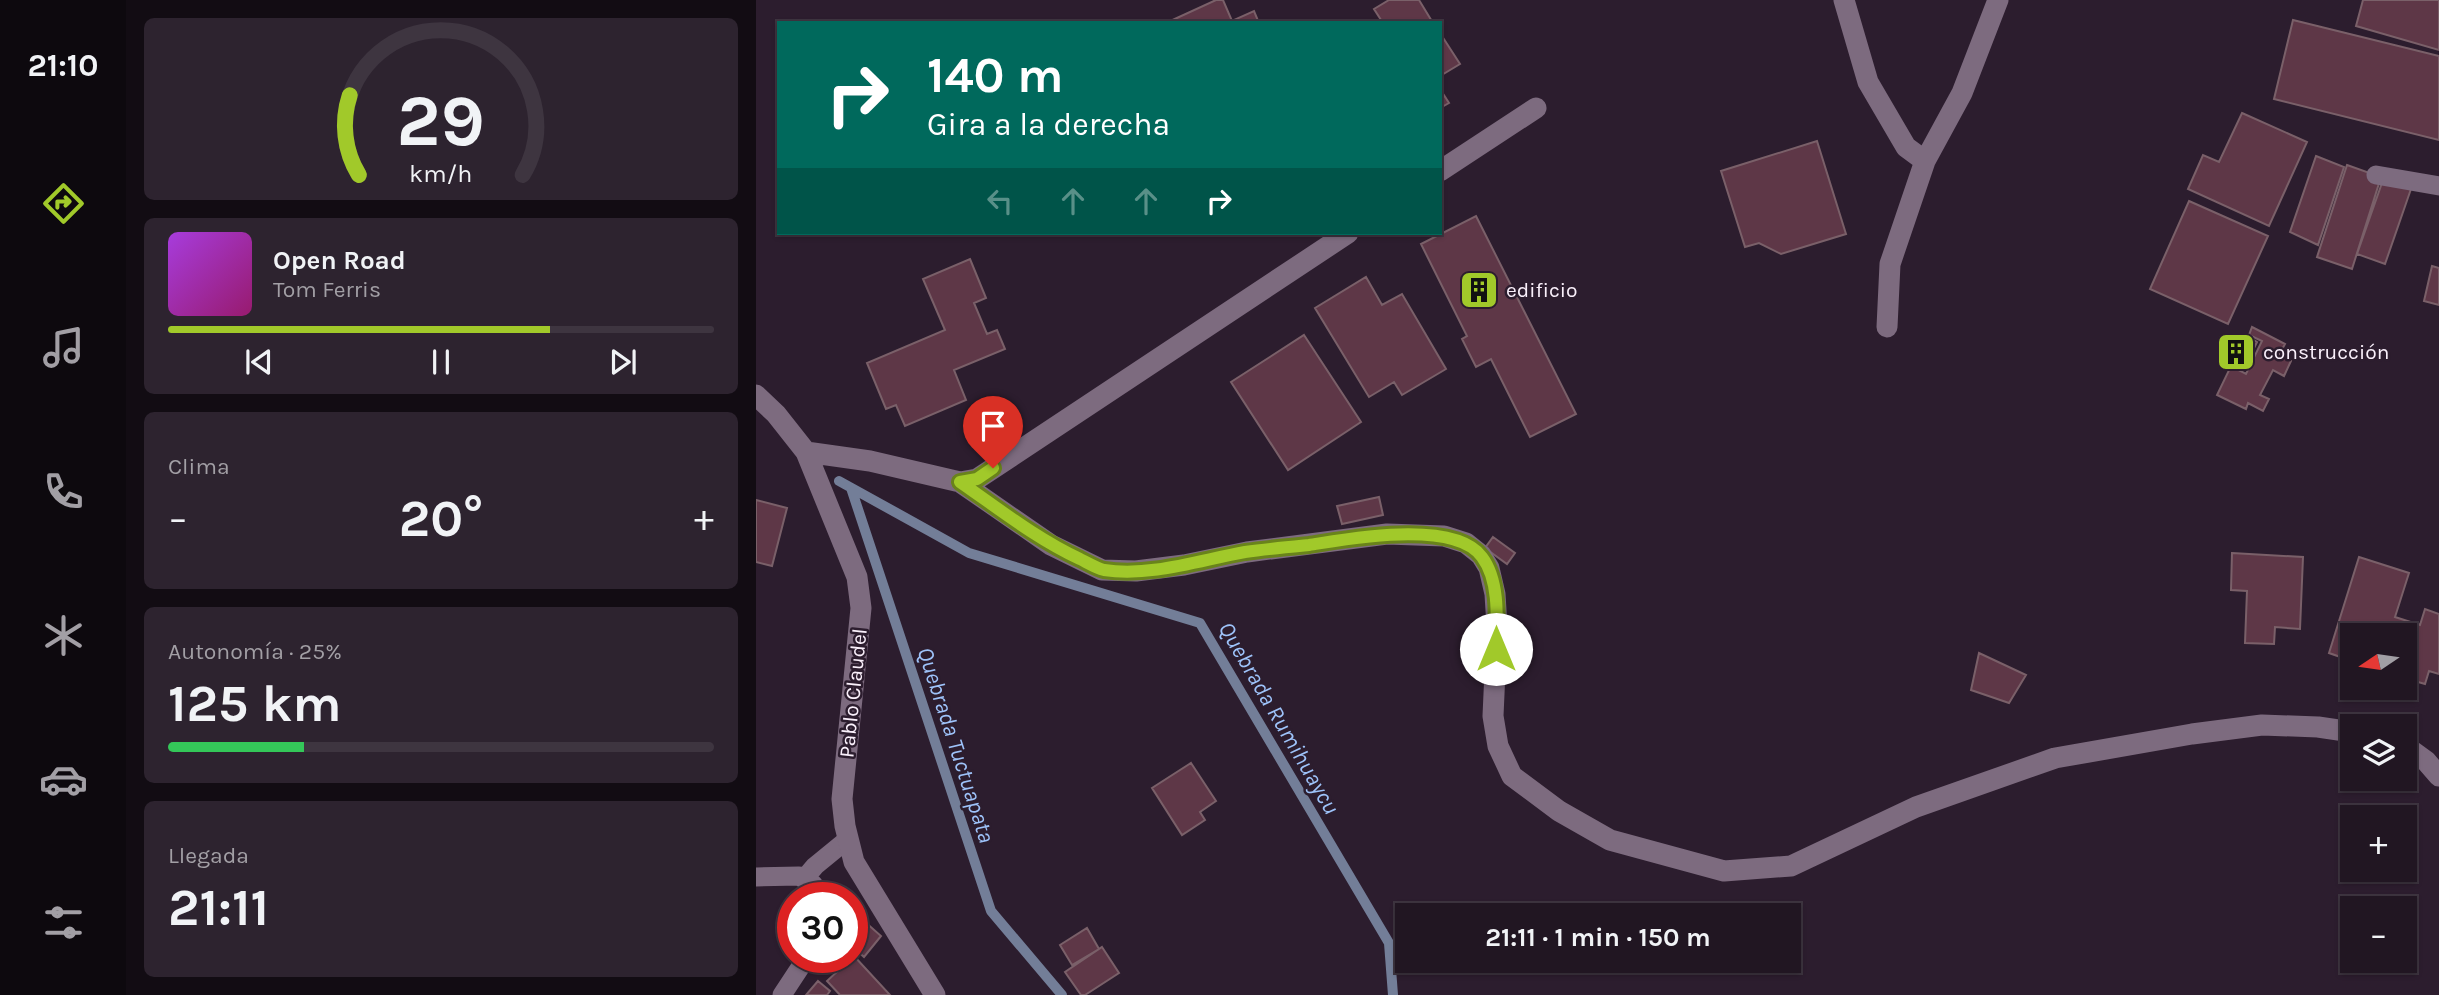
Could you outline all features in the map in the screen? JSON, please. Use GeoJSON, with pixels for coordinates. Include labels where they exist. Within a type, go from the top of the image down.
{"type":"FeatureCollection","features":[{"type":"Feature","properties":{"kind":"street"},"geometry":{"type":"LineString","coordinates":[[1844,0],[1868,82],[1906,147],[1925,162]]}},
{"type":"Feature","properties":{"kind":"street"},"geometry":{"type":"LineString","coordinates":[[1887,327],[1890,264],[1925,162],[1962,93],[1998,0]]}},
{"type":"Feature","properties":{"kind":"street"},"geometry":{"type":"LineString","coordinates":[[1442,171],[1536,108]]}},
{"type":"Feature","properties":{"kind":"street"},"geometry":{"type":"LineString","coordinates":[[960,482],[977,479],[1345,235]]}},
{"type":"Feature","properties":{"kind":"street","name":"Pablo Claudel"},"geometry":{"type":"LineString","coordinates":[[756,395],[776,414],[806,452],[857,578],[861,608],[842,799],[848,839],[854,862],[935,995]]}},
{"type":"Feature","properties":{"kind":"street"},"geometry":{"type":"LineString","coordinates":[[806,452],[870,461],[960,482],[1051,545],[1102,570],[1136,571],[1247,552],[1388,534],[1444,536],[1466,543],[1481,555],[1489,568],[1495,594],[1493,716],[1498,746],[1512,776],[1559,811],[1610,840],[1724,871],[1791,866],[1916,807],[2055,758],[2192,734],[2262,725],[2340,730]]}},
{"type":"Feature","properties":{"kind":"street"},"geometry":{"type":"LineString","coordinates":[[2417,754],[2439,776]]}},
{"type":"Feature","properties":{"kind":"lane"},"geometry":{"type":"LineString","coordinates":[[2376,175],[2439,186]]}},
{"type":"Feature","properties":{"kind":"lane"},"geometry":{"type":"LineString","coordinates":[[804,879],[815,866],[848,839]]}},
{"type":"Feature","properties":{"kind":"lane"},"geometry":{"type":"LineString","coordinates":[[756,877],[799,876],[809,882]]}},
{"type":"Feature","properties":{"kind":"lane"},"geometry":{"type":"LineString","coordinates":[[782,995],[796,973]]}},
{"type":"Feature","properties":{"kind":"building"},"geometry":{"type":"Polygon","coordinates":[[[1216,0],[1223,0],[1232,21],[1170,21],[1216,0]]]}},
{"type":"Feature","properties":{"kind":"building"},"geometry":{"type":"Polygon","coordinates":[[[1389,0],[1419,0],[1432,21],[1382,21],[1374,9],[1389,0]]]}},
{"type":"Feature","properties":{"kind":"building"},"geometry":{"type":"Polygon","coordinates":[[[2363,0],[2439,0],[2439,50],[2356,26],[2363,0]]]}},
{"type":"Feature","properties":{"kind":"building"},"geometry":{"type":"Polygon","coordinates":[[[1254,11],[1258,21],[1232,21],[1254,11]]]}},
{"type":"Feature","properties":{"kind":"building"},"geometry":{"type":"Polygon","coordinates":[[[2293,20],[2439,56],[2439,140],[2274,99],[2293,20]]]}},
{"type":"Feature","properties":{"kind":"building"},"geometry":{"type":"Polygon","coordinates":[[[1442,36],[1460,64],[1442,75],[1442,36]]]}},
{"type":"Feature","properties":{"kind":"building"},"geometry":{"type":"Polygon","coordinates":[[[1442,92],[1449,103],[1442,107],[1442,92]]]}},
{"type":"Feature","properties":{"kind":"building"},"geometry":{"type":"Polygon","coordinates":[[[2242,113],[2307,142],[2269,226],[2188,189],[2203,155],[2219,162],[2242,113]]]}},
{"type":"Feature","properties":{"kind":"building"},"geometry":{"type":"Polygon","coordinates":[[[1817,141],[1846,234],[1781,254],[1759,243],[1745,247],[1721,171],[1817,141]]]}},
{"type":"Feature","properties":{"kind":"building"},"geometry":{"type":"Polygon","coordinates":[[[2316,156],[2344,167],[2318,245],[2290,232],[2316,156]]]}},
{"type":"Feature","properties":{"kind":"building"},"geometry":{"type":"Polygon","coordinates":[[[2347,165],[2381,177],[2352,269],[2317,257],[2347,165]]]}},
{"type":"Feature","properties":{"kind":"building"},"geometry":{"type":"Polygon","coordinates":[[[2383,180],[2411,189],[2385,264],[2357,254],[2383,180]]]}},
{"type":"Feature","properties":{"kind":"building"},"geometry":{"type":"Polygon","coordinates":[[[2189,201],[2268,236],[2228,324],[2150,289],[2189,201]]]}},
{"type":"Feature","properties":{"kind":"building","name":"edificio"},"geometry":{"type":"Polygon","coordinates":[[[1476,216],[1576,414],[1530,437],[1491,359],[1476,367],[1462,339],[1467,336],[1421,244],[1476,216]]]}},
{"type":"Feature","properties":{"kind":"building"},"geometry":{"type":"Polygon","coordinates":[[[970,259],[986,298],[974,303],[987,334],[997,330],[1005,349],[954,370],[966,400],[905,426],[896,405],[886,409],[867,363],[945,330],[923,279],[970,259]]]}},
{"type":"Feature","properties":{"kind":"building"},"geometry":{"type":"Polygon","coordinates":[[[2432,266],[2439,268],[2439,305],[2424,301],[2432,266]]]}},
{"type":"Feature","properties":{"kind":"building"},"geometry":{"type":"Polygon","coordinates":[[[1366,277],[1382,305],[1402,294],[1446,369],[1402,395],[1394,382],[1369,397],[1315,308],[1366,277]]]}},
{"type":"Feature","properties":{"kind":"building"},"geometry":{"type":"Polygon","coordinates":[[[2252,327],[2285,344],[2279,355],[2291,361],[2284,376],[2273,370],[2260,395],[2269,399],[2263,411],[2248,403],[2246,409],[2217,395],[2231,366],[2246,374],[2262,341],[2249,335],[2252,327]]]}},
{"type":"Feature","properties":{"kind":"building"},"geometry":{"type":"Polygon","coordinates":[[[1304,335],[1361,422],[1288,470],[1231,382],[1304,335]]]}},
{"type":"Feature","properties":{"kind":"building"},"geometry":{"type":"Polygon","coordinates":[[[2249,337],[2257,342],[2253,350],[2245,345],[2249,337]]]}},
{"type":"Feature","properties":{"kind":"building"},"geometry":{"type":"Polygon","coordinates":[[[1379,497],[1383,515],[1342,524],[1337,506],[1379,497]]]}},
{"type":"Feature","properties":{"kind":"building"},"geometry":{"type":"Polygon","coordinates":[[[756,500],[787,508],[772,566],[756,562],[756,500]]]}},
{"type":"Feature","properties":{"kind":"building"},"geometry":{"type":"Polygon","coordinates":[[[1493,537],[1515,553],[1507,564],[1485,548],[1493,537]]]}},
{"type":"Feature","properties":{"kind":"building"},"geometry":{"type":"Polygon","coordinates":[[[2232,553],[2303,557],[2300,629],[2275,627],[2274,644],[2245,643],[2247,591],[2231,590],[2232,553]]]}},
{"type":"Feature","properties":{"kind":"building"},"geometry":{"type":"Polygon","coordinates":[[[2359,557],[2409,573],[2395,617],[2414,623],[2340,623],[2340,657],[2329,653],[2359,557]]]}},
{"type":"Feature","properties":{"kind":"building"},"geometry":{"type":"Polygon","coordinates":[[[2425,609],[2439,614],[2439,674],[2429,671],[2425,684],[2417,682],[2417,624],[2420,625],[2425,609]]]}},
{"type":"Feature","properties":{"kind":"building"},"geometry":{"type":"Polygon","coordinates":[[[1979,653],[2026,675],[2009,703],[1971,690],[1979,653]]]}},
{"type":"Feature","properties":{"kind":"building"},"geometry":{"type":"Polygon","coordinates":[[[1191,763],[1216,801],[1200,812],[1205,820],[1182,835],[1152,788],[1191,763]]]}},
{"type":"Feature","properties":{"kind":"building"},"geometry":{"type":"Polygon","coordinates":[[[868,925],[881,936],[868,952],[868,925]]]}},
{"type":"Feature","properties":{"kind":"building"},"geometry":{"type":"Polygon","coordinates":[[[1087,928],[1099,949],[1072,965],[1060,945],[1087,928]]]}},
{"type":"Feature","properties":{"kind":"building"},"geometry":{"type":"Polygon","coordinates":[[[1102,947],[1119,973],[1081,995],[1065,972],[1102,947]]]}},
{"type":"Feature","properties":{"kind":"building"},"geometry":{"type":"Polygon","coordinates":[[[868,971],[890,995],[840,995],[827,981],[836,973],[868,971]]]}},
{"type":"Feature","properties":{"kind":"building"},"geometry":{"type":"Polygon","coordinates":[[[818,981],[830,991],[827,995],[806,995],[818,981]]]}},
{"type":"Feature","properties":{"kind":"waterway","name":"Quebrada Rumihuaycu"},"geometry":{"type":"LineString","coordinates":[[839,481],[969,553],[1200,623],[1389,943],[1393,995]]}},
{"type":"Feature","properties":{"kind":"waterway","name":"Quebrada Tuctuapata"},"geometry":{"type":"LineString","coordinates":[[851,488],[991,911],[1062,995]]}},
{"type":"Feature","properties":{"kind":"place","name":"edificio"},"geometry":{"type":"Point","coordinates":[1479,290]}},
{"type":"Feature","properties":{"kind":"place","name":"construcción"},"geometry":{"type":"Point","coordinates":[2236,352]}},
{"type":"Feature","properties":{"kind":"route"},"geometry":{"type":"LineString","coordinates":[[993,468],[977,479],[960,482],[1051,545],[1102,570],[1136,571],[1184,565],[1247,552],[1388,534],[1444,536],[1466,543],[1481,555],[1489,568],[1495,594],[1496,649]]}}]}
